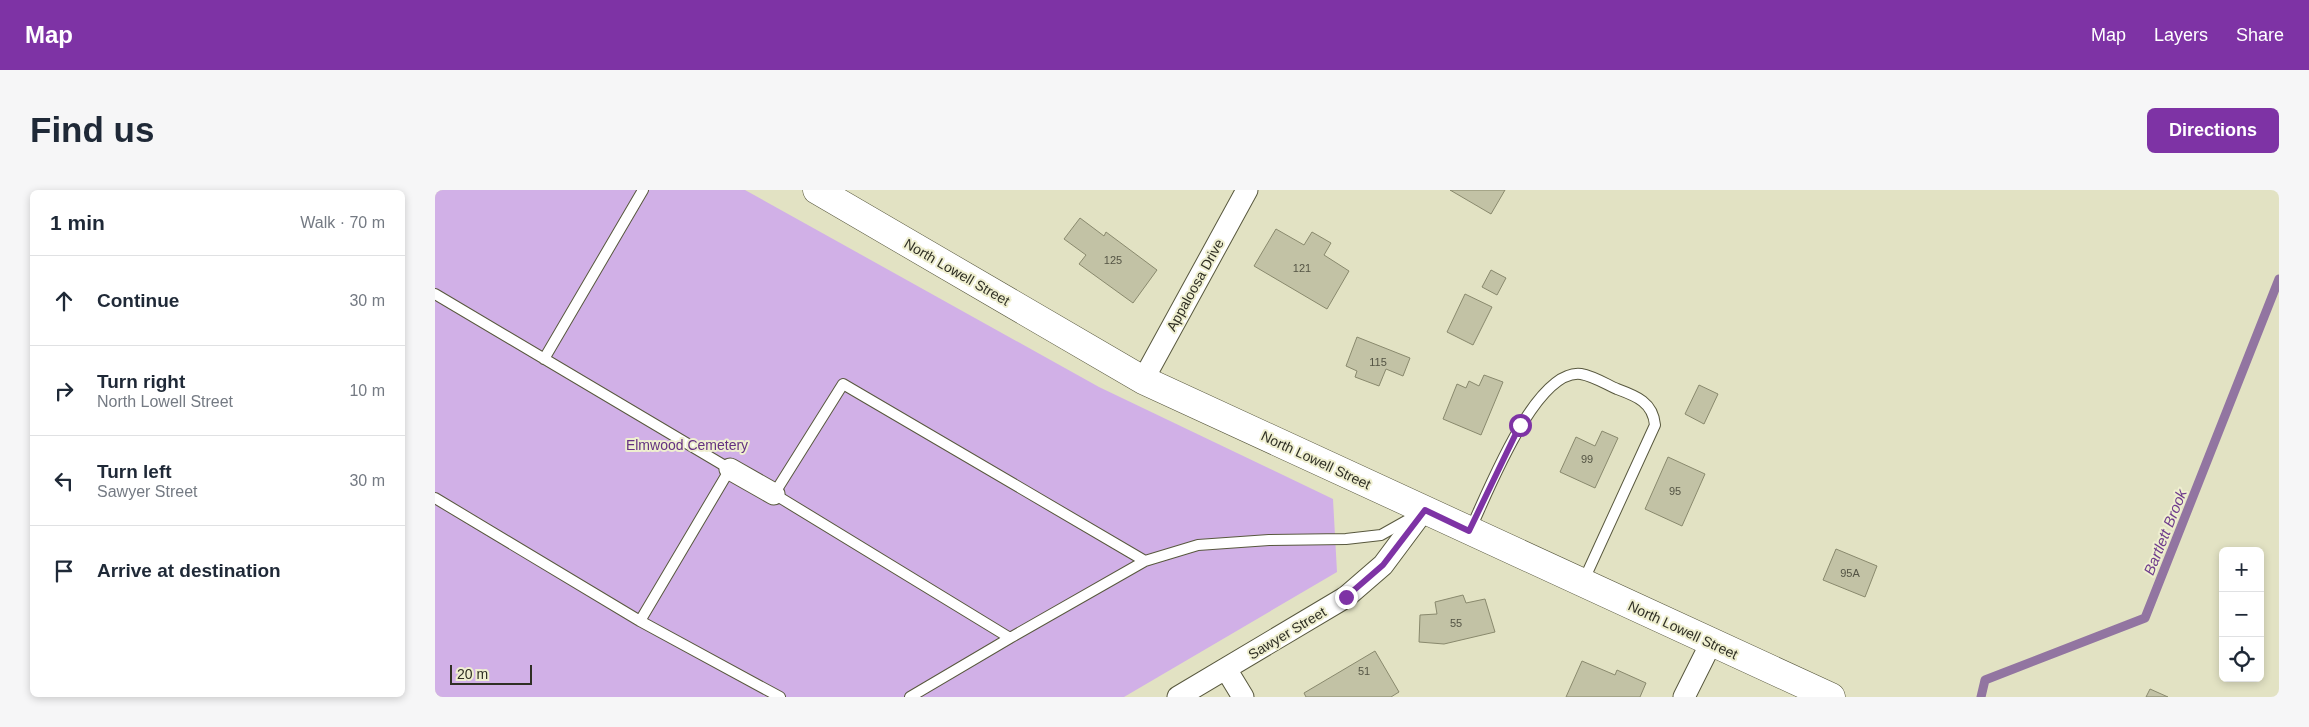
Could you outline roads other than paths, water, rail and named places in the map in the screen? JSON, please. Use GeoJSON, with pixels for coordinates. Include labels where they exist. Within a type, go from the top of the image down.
{"type":"FeatureCollection","features":[{"type":"Feature","properties":{"kind":"main road","name":"North Lowell Street"},"geometry":{"type":"LineString","coordinates":[[817,190],[1143,380],[1831,697]]}},
{"type":"Feature","properties":{"kind":"street","name":"Appaloosa Drive"},"geometry":{"type":"LineString","coordinates":[[1143,380],[1247,190]]}},
{"type":"Feature","properties":{"kind":"street"},"geometry":{"type":"LineString","coordinates":[[730,469],[774,494]]}},
{"type":"Feature","properties":{"kind":"street","name":"Sawyer Street"},"geometry":{"type":"LineString","coordinates":[[1178,697],[1346,597],[1383,565],[1425,510]]}},
{"type":"Feature","properties":{"kind":"street"},"geometry":{"type":"LineString","coordinates":[[1685,697],[1711,642]]}},
{"type":"Feature","properties":{"kind":"street"},"geometry":{"type":"LineString","coordinates":[[1226,668],[1243,697]]}},
{"type":"Feature","properties":{"kind":"lane"},"geometry":{"type":"LineString","coordinates":[[544,358],[643,190]]}},
{"type":"Feature","properties":{"kind":"lane"},"geometry":{"type":"LineString","coordinates":[[435,294],[730,469],[640,621]]}},
{"type":"Feature","properties":{"kind":"lane"},"geometry":{"type":"LineString","coordinates":[[1469,531],[1520,425],[1542,393],[1563,378],[1581,374],[1643,400],[1654,416],[1655,425],[1583,583]]}},
{"type":"Feature","properties":{"kind":"lane"},"geometry":{"type":"LineString","coordinates":[[1010,638],[774,494],[843,384],[1145,561]]}},
{"type":"Feature","properties":{"kind":"lane"},"geometry":{"type":"LineString","coordinates":[[435,498],[640,621],[780,697]]}},
{"type":"Feature","properties":{"kind":"lane"},"geometry":{"type":"LineString","coordinates":[[910,697],[1145,561],[1198,545],[1269,540],[1346,540],[1381,535],[1425,510]]}},
{"type":"Feature","properties":{"kind":"waterway","name":"Bartlett Brook"},"geometry":{"type":"LineString","coordinates":[[1981,697],[1985,680],[2145,618],[2279,279]]}},
{"type":"Feature","properties":{"kind":"park label","name":"Elmwood Cemetery"},"geometry":{"type":"Point","coordinates":[687,445]}}]}
